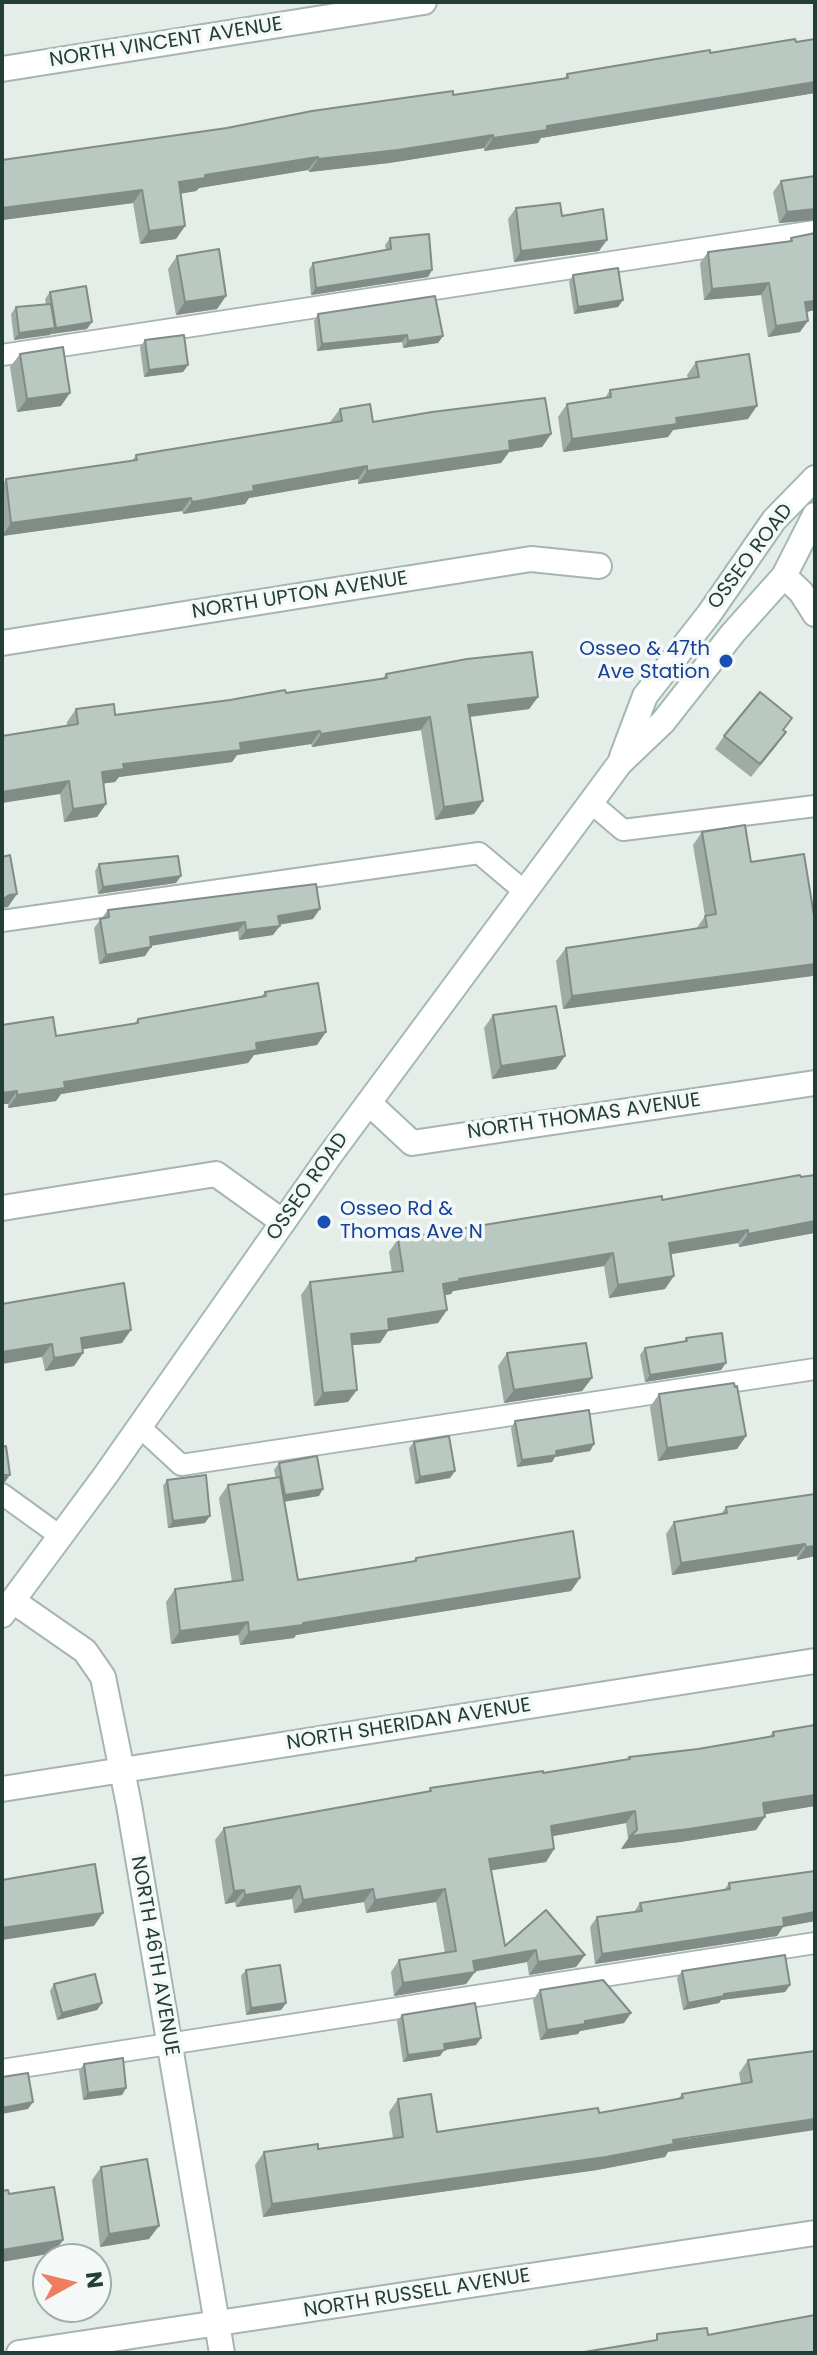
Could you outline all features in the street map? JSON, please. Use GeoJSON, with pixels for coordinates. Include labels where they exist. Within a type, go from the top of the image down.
{"type":"FeatureCollection","features":[{"type":"Feature","properties":{"kind":"street","name":"NORTH VINCENT AVENUE"},"geometry":{"type":"LineString","coordinates":[[2,69],[424,2]]}},
{"type":"Feature","properties":{"kind":"street","name":"OSSEO ROAD"},"geometry":{"type":"LineString","coordinates":[[620,763],[645,696],[709,614],[774,520],[815,478]]}},
{"type":"Feature","properties":{"kind":"street","name":"OSSEO ROAD"},"geometry":{"type":"LineString","coordinates":[[8,1608],[140,1427],[283,1222],[590,802],[620,763],[663,722],[733,633],[784,576],[815,515]]}},
{"type":"Feature","properties":{"kind":"street","name":"NORTH UPTON AVENUE"},"geometry":{"type":"LineString","coordinates":[[2,643],[531,559],[599,566]]}},
{"type":"Feature","properties":{"kind":"street"},"geometry":{"type":"LineString","coordinates":[[784,576],[801,592],[815,614]]}},
{"type":"Feature","properties":{"kind":"street","name":"NORTH THOMAS AVENUE"},"geometry":{"type":"LineString","coordinates":[[369,1103],[412,1143],[815,1083]]}},
{"type":"Feature","properties":{"kind":"street"},"geometry":{"type":"LineString","coordinates":[[2,1208],[216,1174],[283,1222]]}},
{"type":"Feature","properties":{"kind":"street","name":"NORTH 46TH AVENUE"},"geometry":{"type":"LineString","coordinates":[[8,1608],[85,1651],[103,1677],[122,1770],[222,2353]]}},
{"type":"Feature","properties":{"kind":"street","name":"NORTH SHERIDAN AVENUE"},"geometry":{"type":"LineString","coordinates":[[2,1789],[815,1661]]}},
{"type":"Feature","properties":{"kind":"street","name":"NORTH RUSSELL AVENUE"},"geometry":{"type":"LineString","coordinates":[[19,2353],[815,2233]]}},
{"type":"Feature","properties":{"kind":"lane"},"geometry":{"type":"LineString","coordinates":[[2,355],[815,231]]}},
{"type":"Feature","properties":{"kind":"lane"},"geometry":{"type":"LineString","coordinates":[[590,802],[623,830],[815,806]]}},
{"type":"Feature","properties":{"kind":"lane"},"geometry":{"type":"LineString","coordinates":[[2,921],[479,853],[524,891]]}},
{"type":"Feature","properties":{"kind":"lane"},"geometry":{"type":"LineString","coordinates":[[140,1427],[181,1465],[815,1369]]}},
{"type":"Feature","properties":{"kind":"lane"},"geometry":{"type":"LineString","coordinates":[[2,1494],[60,1536]]}},
{"type":"Feature","properties":{"kind":"lane"},"geometry":{"type":"LineString","coordinates":[[2,2070],[815,1943]]}},
{"type":"Feature","properties":{"kind":"building"},"geometry":{"type":"Polygon","coordinates":[[[795,39],[796,42],[815,39],[815,82],[547,126],[547,130],[398,150],[318,157],[205,175],[205,178],[179,182],[185,226],[149,231],[142,190],[2,208],[2,160],[227,128],[312,111],[568,78],[567,74],[795,39]]]}},
{"type":"Feature","properties":{"kind":"building"},"geometry":{"type":"Polygon","coordinates":[[[815,176],[815,209],[787,212],[781,181],[815,176]]]}},
{"type":"Feature","properties":{"kind":"building"},"geometry":{"type":"Polygon","coordinates":[[[560,203],[562,216],[603,209],[607,240],[521,251],[516,208],[560,203]]]}},
{"type":"Feature","properties":{"kind":"building"},"geometry":{"type":"Polygon","coordinates":[[[815,233],[815,301],[805,302],[808,321],[776,326],[769,283],[712,289],[708,252],[792,241],[791,238],[815,233]]]}},
{"type":"Feature","properties":{"kind":"building"},"geometry":{"type":"Polygon","coordinates":[[[429,234],[432,270],[316,288],[313,263],[391,249],[390,238],[429,234]]]}},
{"type":"Feature","properties":{"kind":"building"},"geometry":{"type":"Polygon","coordinates":[[[219,249],[226,296],[185,302],[177,256],[219,249]]]}},
{"type":"Feature","properties":{"kind":"building"},"geometry":{"type":"Polygon","coordinates":[[[618,268],[623,300],[578,307],[573,275],[618,268]]]}},
{"type":"Feature","properties":{"kind":"building"},"geometry":{"type":"Polygon","coordinates":[[[86,286],[92,322],[56,328],[50,292],[86,286]]]}},
{"type":"Feature","properties":{"kind":"building"},"geometry":{"type":"Polygon","coordinates":[[[435,296],[443,336],[408,341],[407,335],[322,344],[318,314],[435,296]]]}},
{"type":"Feature","properties":{"kind":"building"},"geometry":{"type":"Polygon","coordinates":[[[51,304],[55,328],[19,333],[16,307],[51,304]]]}},
{"type":"Feature","properties":{"kind":"building"},"geometry":{"type":"Polygon","coordinates":[[[184,335],[188,365],[149,370],[145,340],[184,335]]]}},
{"type":"Feature","properties":{"kind":"building"},"geometry":{"type":"Polygon","coordinates":[[[63,347],[70,393],[27,399],[20,354],[63,347]]]}},
{"type":"Feature","properties":{"kind":"building"},"geometry":{"type":"Polygon","coordinates":[[[749,354],[757,406],[676,418],[677,424],[572,439],[567,404],[611,397],[610,390],[699,377],[696,362],[749,354]]]}},
{"type":"Feature","properties":{"kind":"building"},"geometry":{"type":"Polygon","coordinates":[[[545,398],[551,434],[509,441],[510,450],[367,471],[367,466],[253,486],[254,491],[192,502],[191,498],[11,523],[6,479],[137,460],[136,455],[342,421],[340,409],[370,404],[373,422],[545,398]]]}},
{"type":"Feature","properties":{"kind":"building"},"geometry":{"type":"Polygon","coordinates":[[[532,652],[538,697],[468,705],[483,801],[444,807],[430,717],[240,743],[241,750],[123,764],[124,769],[102,772],[106,804],[73,809],[69,781],[2,792],[2,736],[78,724],[76,709],[114,704],[115,715],[387,678],[386,674],[467,659],[532,652]]]}},
{"type":"Feature","properties":{"kind":"building"},"geometry":{"type":"Polygon","coordinates":[[[760,692],[792,718],[783,730],[786,732],[760,764],[724,736],[760,692]]]}},
{"type":"Feature","properties":{"kind":"building"},"geometry":{"type":"Polygon","coordinates":[[[745,825],[751,862],[804,854],[815,922],[815,964],[572,996],[566,948],[707,927],[705,916],[716,914],[702,832],[745,825]]]}},
{"type":"Feature","properties":{"kind":"building"},"geometry":{"type":"Polygon","coordinates":[[[10,855],[17,894],[2,900],[2,857],[10,855]]]}},
{"type":"Feature","properties":{"kind":"building"},"geometry":{"type":"Polygon","coordinates":[[[178,856],[181,876],[103,887],[99,864],[178,856]]]}},
{"type":"Feature","properties":{"kind":"building"},"geometry":{"type":"Polygon","coordinates":[[[316,884],[320,909],[278,916],[280,926],[246,930],[245,922],[150,937],[151,947],[106,955],[100,919],[109,917],[108,910],[316,884]]]}},
{"type":"Feature","properties":{"kind":"building"},"geometry":{"type":"Polygon","coordinates":[[[318,983],[326,1032],[256,1043],[257,1050],[64,1082],[65,1088],[17,1095],[17,1091],[2,1093],[2,1025],[53,1017],[56,1036],[138,1023],[138,1019],[266,996],[265,992],[318,983]]]}},
{"type":"Feature","properties":{"kind":"building"},"geometry":{"type":"Polygon","coordinates":[[[556,1006],[565,1056],[501,1066],[493,1015],[556,1006]]]}},
{"type":"Feature","properties":{"kind":"building"},"geometry":{"type":"Polygon","coordinates":[[[800,1175],[815,1175],[815,1221],[748,1234],[748,1230],[669,1243],[674,1276],[618,1285],[613,1253],[443,1284],[447,1310],[388,1319],[389,1330],[351,1334],[357,1390],[323,1393],[310,1282],[403,1271],[398,1239],[662,1196],[662,1200],[800,1175]]]}},
{"type":"Feature","properties":{"kind":"building"},"geometry":{"type":"Polygon","coordinates":[[[124,1283],[131,1330],[81,1338],[83,1353],[54,1358],[52,1344],[2,1352],[2,1304],[124,1283]]]}},
{"type":"Feature","properties":{"kind":"building"},"geometry":{"type":"Polygon","coordinates":[[[722,1333],[726,1363],[650,1375],[645,1348],[722,1333]]]}},
{"type":"Feature","properties":{"kind":"building"},"geometry":{"type":"Polygon","coordinates":[[[586,1343],[592,1378],[514,1390],[507,1353],[586,1343]]]}},
{"type":"Feature","properties":{"kind":"building"},"geometry":{"type":"Polygon","coordinates":[[[734,1383],[746,1436],[667,1448],[659,1394],[734,1383]]]}},
{"type":"Feature","properties":{"kind":"building"},"geometry":{"type":"Polygon","coordinates":[[[589,1410],[594,1444],[556,1451],[557,1455],[522,1460],[515,1421],[589,1410]]]}},
{"type":"Feature","properties":{"kind":"building"},"geometry":{"type":"Polygon","coordinates":[[[449,1436],[455,1471],[420,1477],[414,1442],[449,1436]]]}},
{"type":"Feature","properties":{"kind":"building"},"geometry":{"type":"Polygon","coordinates":[[[6,1446],[10,1475],[2,1475],[2,1447],[6,1446]]]}},
{"type":"Feature","properties":{"kind":"building"},"geometry":{"type":"Polygon","coordinates":[[[317,1456],[323,1489],[285,1495],[279,1463],[317,1456]]]}},
{"type":"Feature","properties":{"kind":"building"},"geometry":{"type":"Polygon","coordinates":[[[206,1475],[210,1516],[173,1521],[167,1480],[206,1475]]]}},
{"type":"Feature","properties":{"kind":"building"},"geometry":{"type":"Polygon","coordinates":[[[280,1477],[298,1580],[573,1531],[580,1578],[303,1625],[249,1632],[248,1622],[180,1631],[175,1589],[243,1580],[228,1485],[280,1477]]]}},
{"type":"Feature","properties":{"kind":"building"},"geometry":{"type":"Polygon","coordinates":[[[815,1494],[815,1546],[806,1547],[805,1544],[681,1563],[674,1522],[727,1513],[726,1507],[815,1494]]]}},
{"type":"Feature","properties":{"kind":"building"},"geometry":{"type":"Polygon","coordinates":[[[815,1725],[815,1795],[763,1803],[765,1817],[630,1836],[637,1830],[635,1811],[551,1826],[554,1849],[489,1859],[505,1946],[546,1910],[585,1955],[538,1962],[536,1950],[473,1961],[475,1972],[403,1983],[399,1960],[456,1951],[445,1889],[375,1900],[373,1889],[303,1900],[300,1886],[245,1895],[244,1890],[234,1891],[224,1828],[431,1791],[430,1788],[698,1749],[774,1736],[773,1732],[815,1725]]]}},
{"type":"Feature","properties":{"kind":"building"},"geometry":{"type":"Polygon","coordinates":[[[95,1864],[103,1913],[2,1928],[2,1880],[95,1864]]]}},
{"type":"Feature","properties":{"kind":"building"},"geometry":{"type":"Polygon","coordinates":[[[815,1871],[815,1912],[783,1918],[784,1926],[602,1954],[597,1917],[642,1911],[640,1903],[730,1889],[729,1883],[815,1871]]]}},
{"type":"Feature","properties":{"kind":"building"},"geometry":{"type":"Polygon","coordinates":[[[785,1955],[790,1985],[724,1994],[688,2003],[682,1971],[785,1955]]]}},
{"type":"Feature","properties":{"kind":"building"},"geometry":{"type":"Polygon","coordinates":[[[280,1965],[286,2003],[251,2008],[246,1970],[280,1965]]]}},
{"type":"Feature","properties":{"kind":"building"},"geometry":{"type":"Polygon","coordinates":[[[95,1974],[102,2003],[62,2013],[54,1984],[95,1974]]]}},
{"type":"Feature","properties":{"kind":"building"},"geometry":{"type":"Polygon","coordinates":[[[603,1980],[631,2013],[547,2030],[540,1990],[603,1980]]]}},
{"type":"Feature","properties":{"kind":"building"},"geometry":{"type":"Polygon","coordinates":[[[475,2003],[481,2038],[444,2044],[445,2050],[408,2055],[402,2015],[475,2003]]]}},
{"type":"Feature","properties":{"kind":"building"},"geometry":{"type":"Polygon","coordinates":[[[815,2051],[815,2119],[673,2140],[674,2144],[606,2157],[272,2204],[264,2152],[318,2144],[318,2149],[403,2137],[398,2099],[431,2094],[437,2132],[598,2108],[599,2113],[683,2098],[682,2094],[752,2082],[748,2060],[815,2051]]]}},
{"type":"Feature","properties":{"kind":"building"},"geometry":{"type":"Polygon","coordinates":[[[123,2058],[126,2088],[88,2093],[84,2064],[123,2058]]]}},
{"type":"Feature","properties":{"kind":"building"},"geometry":{"type":"Polygon","coordinates":[[[28,2073],[33,2102],[2,2108],[2,2077],[28,2073]]]}},
{"type":"Feature","properties":{"kind":"building"},"geometry":{"type":"Polygon","coordinates":[[[147,2159],[159,2226],[109,2234],[101,2167],[147,2159]]]}},
{"type":"Feature","properties":{"kind":"building"},"geometry":{"type":"Polygon","coordinates":[[[54,2187],[63,2240],[2,2250],[2,2191],[8,2190],[9,2194],[54,2187]]]}},
{"type":"Feature","properties":{"kind":"building"},"geometry":{"type":"Polygon","coordinates":[[[815,2315],[815,2353],[578,2353],[657,2340],[657,2334],[707,2328],[708,2335],[815,2315]]]}},
{"type":"Feature","properties":{"kind":"place","name":"Osseo & 47th Ave Station"},"geometry":{"type":"Point","coordinates":[726,661]}},
{"type":"Feature","properties":{"kind":"place","name":"Osseo Rd & Thomas Ave N"},"geometry":{"type":"Point","coordinates":[324,1222]}}]}
